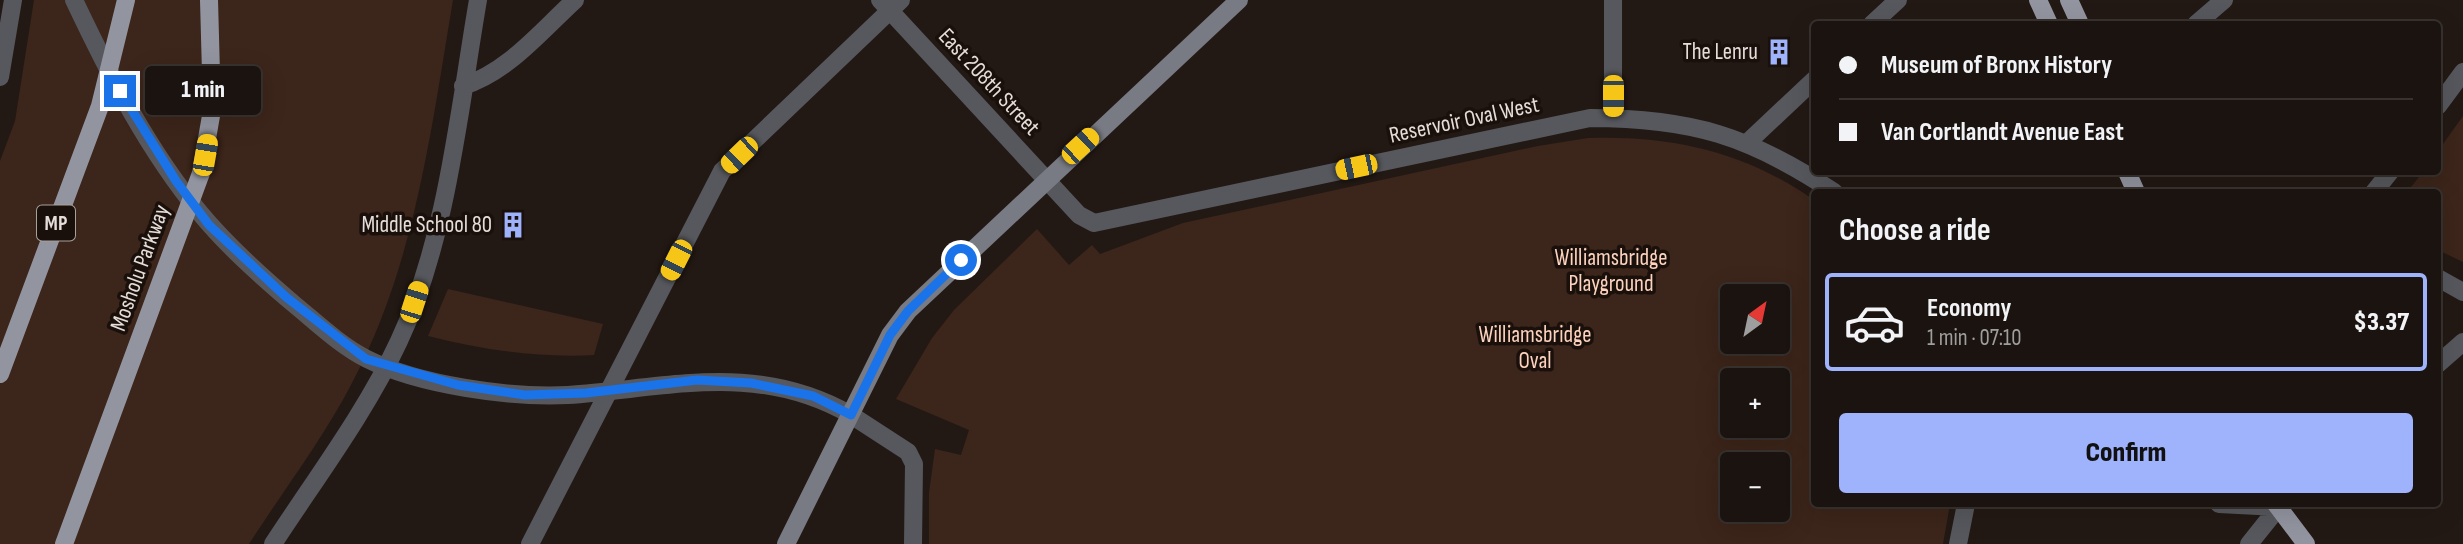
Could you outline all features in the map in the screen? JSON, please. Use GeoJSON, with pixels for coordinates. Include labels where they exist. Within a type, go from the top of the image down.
{"type":"FeatureCollection","features":[{"type":"Feature","properties":{"kind":"main road","name":"MP"},"geometry":{"type":"LineString","coordinates":[[0,374],[100,106],[126,0]]}},
{"type":"Feature","properties":{"kind":"main road","name":"Mosholu Parkway"},"geometry":{"type":"LineString","coordinates":[[64,544],[201,173],[212,110],[209,0]]}},
{"type":"Feature","properties":{"kind":"main road"},"geometry":{"type":"LineString","coordinates":[[786,544],[890,335],[908,311],[1045,179],[1239,0]]}},
{"type":"Feature","properties":{"kind":"main road"},"geometry":{"type":"LineString","coordinates":[[2038,0],[2048,21]]}},
{"type":"Feature","properties":{"kind":"main road"},"geometry":{"type":"LineString","coordinates":[[2069,0],[2079,21]]}},
{"type":"Feature","properties":{"kind":"main road"},"geometry":{"type":"LineString","coordinates":[[2279,507],[2306,544]]}},
{"type":"Feature","properties":{"kind":"street"},"geometry":{"type":"LineString","coordinates":[[0,77],[13,0]]}},
{"type":"Feature","properties":{"kind":"street"},"geometry":{"type":"LineString","coordinates":[[74,0],[109,72],[191,202],[221,236],[296,306],[352,350],[386,366],[504,393],[547,396],[697,380],[751,383],[813,396],[851,415],[908,452],[915,464],[913,544]]}},
{"type":"Feature","properties":{"kind":"street"},"geometry":{"type":"LineString","coordinates":[[274,544],[386,366],[408,318],[429,253],[478,0]]}},
{"type":"Feature","properties":{"kind":"street"},"geometry":{"type":"LineString","coordinates":[[463,86],[489,76],[505,65],[575,0]]}},
{"type":"Feature","properties":{"kind":"street"},"geometry":{"type":"LineString","coordinates":[[1613,0],[1613,118]]}},
{"type":"Feature","properties":{"kind":"street"},"geometry":{"type":"LineString","coordinates":[[1875,21],[1898,0]]}},
{"type":"Feature","properties":{"kind":"street"},"geometry":{"type":"LineString","coordinates":[[2200,21],[2224,0]]}},
{"type":"Feature","properties":{"kind":"street"},"geometry":{"type":"LineString","coordinates":[[530,544],[722,171],[890,4]]}},
{"type":"Feature","properties":{"kind":"street","name":"East 208th Street"},"geometry":{"type":"LineString","coordinates":[[890,4],[1045,179],[1079,215],[1094,223]]}},
{"type":"Feature","properties":{"kind":"street"},"geometry":{"type":"LineString","coordinates":[[2441,102],[2463,72]]}},
{"type":"Feature","properties":{"kind":"street"},"geometry":{"type":"LineString","coordinates":[[1747,143],[1811,83]]}},
{"type":"Feature","properties":{"kind":"street","name":"Reservoir Oval West"},"geometry":{"type":"LineString","coordinates":[[1094,223],[1590,118],[1672,122],[1719,132],[1777,157],[1829,189]]}},
{"type":"Feature","properties":{"kind":"street"},"geometry":{"type":"LineString","coordinates":[[2376,189],[2388,175]]}},
{"type":"Feature","properties":{"kind":"street"},"geometry":{"type":"LineString","coordinates":[[2441,280],[2463,292]]}},
{"type":"Feature","properties":{"kind":"street"},"geometry":{"type":"LineString","coordinates":[[2441,362],[2463,342]]}},
{"type":"Feature","properties":{"kind":"street"},"geometry":{"type":"LineString","coordinates":[[1958,544],[1965,507]]}},
{"type":"Feature","properties":{"kind":"street"},"geometry":{"type":"LineString","coordinates":[[2249,544],[2277,507]]}},
{"type":"Feature","properties":{"kind":"green space"},"geometry":{"type":"Polygon","coordinates":[[[34,0],[453,0],[418,196],[406,244],[374,338],[341,404],[249,544],[0,544],[0,161],[15,121],[34,0]]]}},
{"type":"Feature","properties":{"kind":"green space"},"geometry":{"type":"Polygon","coordinates":[[[2463,116],[2463,262],[2441,251],[2441,189],[2409,189],[2421,175],[2441,175],[2441,147],[2463,116]]]}},
{"type":"Feature","properties":{"kind":"green space","name":"Williamsbridge Oval"},"geometry":{"type":"Polygon","coordinates":[[[1588,138],[1678,144],[1735,159],[1763,170],[1811,198],[1811,507],[1949,507],[1943,544],[929,544],[929,493],[935,449],[961,455],[969,430],[896,399],[932,338],[954,310],[1037,229],[1069,265],[1092,245],[1100,254],[1183,223],[1538,146],[1588,138]]]}},
{"type":"Feature","properties":{"kind":"green space"},"geometry":{"type":"Polygon","coordinates":[[[448,289],[603,324],[594,355],[511,352],[428,336],[448,289]]]}},
{"type":"Feature","properties":{"kind":"place","name":"The Lenru"},"geometry":{"type":"Point","coordinates":[1779,52]}},
{"type":"Feature","properties":{"kind":"place","name":"Middle School 80"},"geometry":{"type":"Point","coordinates":[513,225]}},
{"type":"Feature","properties":{"kind":"route"},"geometry":{"type":"LineString","coordinates":[[120,91],[176,181],[200,213],[221,236],[306,314],[366,359],[405,372],[480,390],[547,396],[683,381],[724,381],[773,386],[813,396],[851,415],[890,335],[908,311],[961,260]]}},
{"type":"Feature","properties":{"kind":"park label","name":"Williamsbridge Playground"},"geometry":{"type":"Point","coordinates":[1611,271]}}]}
